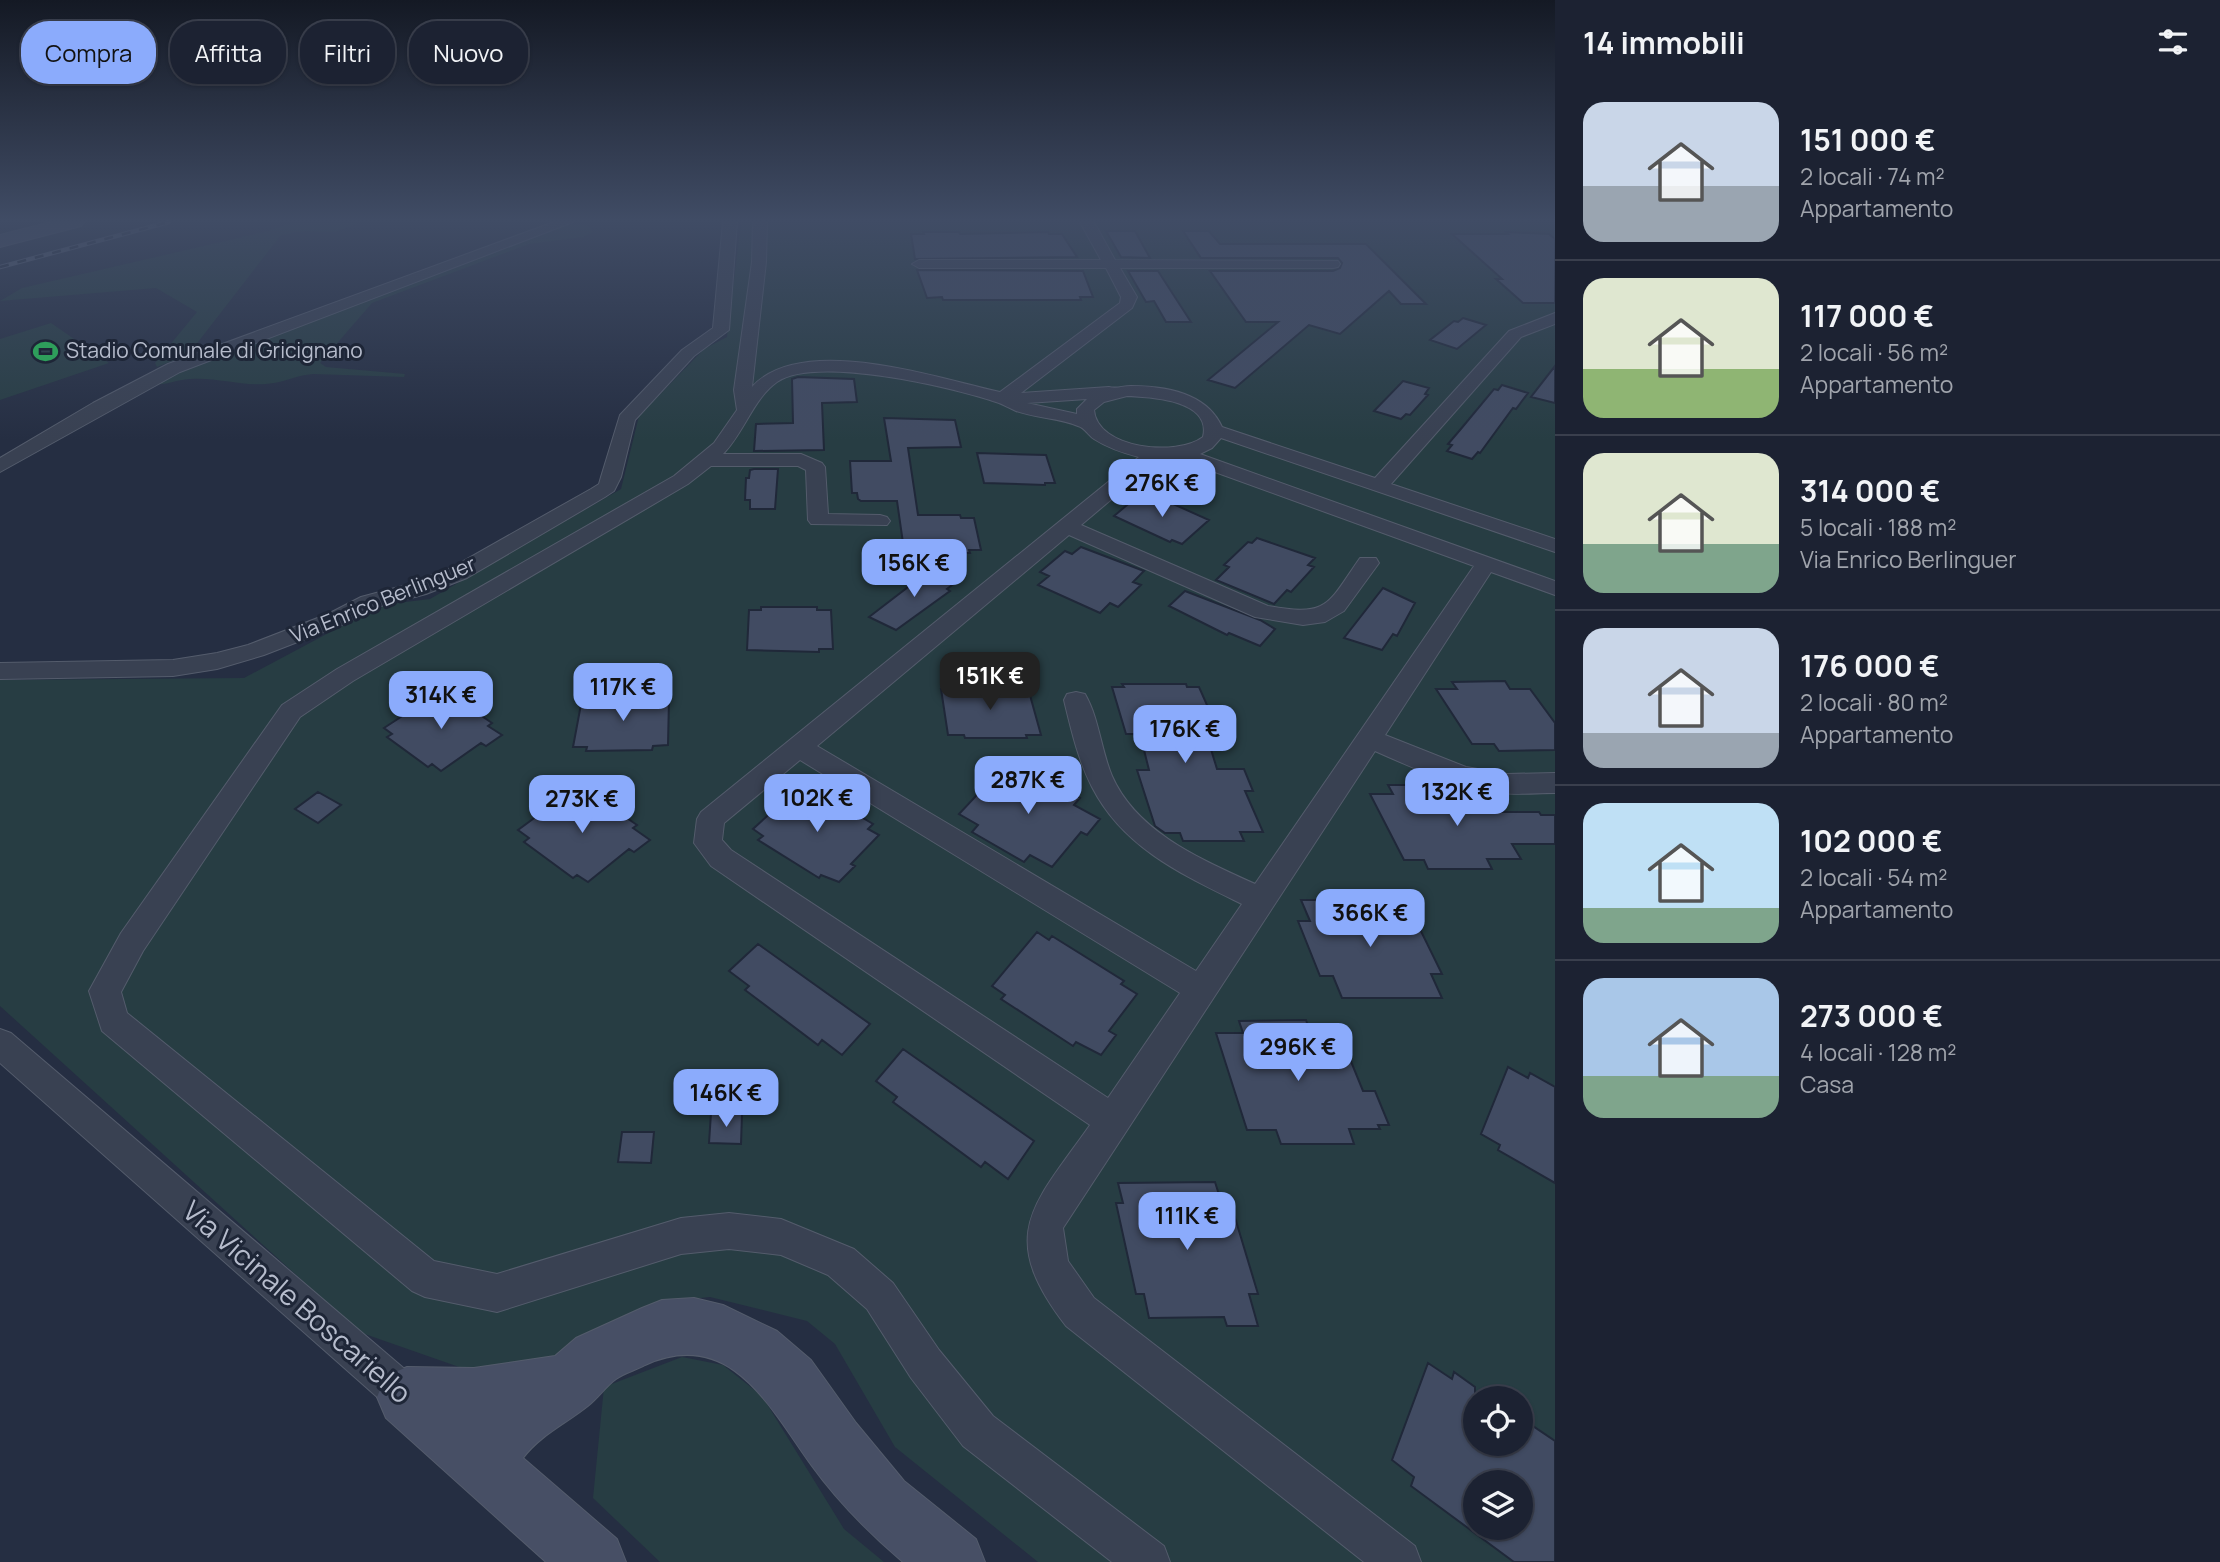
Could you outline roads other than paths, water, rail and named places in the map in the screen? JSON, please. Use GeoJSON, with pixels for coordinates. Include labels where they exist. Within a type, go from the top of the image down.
{"type":"FeatureCollection","features":[{"type":"Feature","properties":{"kind":"street"},"geometry":{"type":"LineString","coordinates":[[0,466],[99,407],[174,368],[370,295]]}},
{"type":"Feature","properties":{"kind":"street","name":"Via Enrico Berlinguer"},"geometry":{"type":"LineString","coordinates":[[0,671],[173,668],[217,661],[256,650],[336,619],[369,601],[418,589],[459,573],[607,487],[626,419],[688,353],[721,330],[724,295]]}},
{"type":"Feature","properties":{"kind":"street"},"geometry":{"type":"LineString","coordinates":[[745,409],[743,390],[755,295]]}},
{"type":"Feature","properties":{"kind":"street"},"geometry":{"type":"LineString","coordinates":[[1003,398],[1127,305],[1128,295]]}},
{"type":"Feature","properties":{"kind":"street"},"geometry":{"type":"LineString","coordinates":[[1378,486],[1515,334],[1555,318]]}},
{"type":"Feature","properties":{"kind":"street"},"geometry":{"type":"LineString","coordinates":[[1086,422],[1022,407],[1003,398],[874,370],[833,365],[799,368],[775,374],[757,391],[726,440],[681,480],[345,675],[290,712],[132,942],[105,991],[113,1021],[425,1278],[497,1293],[681,1236],[729,1231],[781,1237],[841,1262],[880,1296],[925,1364],[978,1431],[1148,1562]]}},
{"type":"Feature","properties":{"kind":"street"},"geometry":{"type":"LineString","coordinates":[[1003,398],[1127,391],[1147,392],[1186,401],[1211,419],[1214,430],[1210,440],[1199,448],[1181,453],[1154,454],[1111,443],[1099,437],[1086,422],[1084,413],[1098,398],[1127,391]]}},
{"type":"Feature","properties":{"kind":"street"},"geometry":{"type":"LineString","coordinates":[[1214,430],[1555,547]]}},
{"type":"Feature","properties":{"kind":"street"},"geometry":{"type":"LineString","coordinates":[[1111,443],[1126,462],[1125,478]]}},
{"type":"Feature","properties":{"kind":"street"},"geometry":{"type":"LineString","coordinates":[[1181,453],[1555,588]]}},
{"type":"Feature","properties":{"kind":"street"},"geometry":{"type":"LineString","coordinates":[[1113,1121],[721,858],[708,843],[711,819],[1154,454]]}},
{"type":"Feature","properties":{"kind":"street"},"geometry":{"type":"LineString","coordinates":[[705,460],[801,460],[811,463],[815,467],[818,520],[880,521]]}},
{"type":"Feature","properties":{"kind":"street"},"geometry":{"type":"LineString","coordinates":[[1066,526],[1263,612],[1296,619],[1321,618],[1336,608],[1368,563]]}},
{"type":"Feature","properties":{"kind":"street"},"geometry":{"type":"LineString","coordinates":[[1399,1562],[1080,1312],[1059,1287],[1046,1252],[1045,1227],[1059,1200],[1487,563]]}},
{"type":"Feature","properties":{"kind":"street"},"geometry":{"type":"LineString","coordinates":[[1076,700],[1095,764],[1106,789],[1124,816],[1149,840],[1177,859],[1261,900]]}},
{"type":"Feature","properties":{"kind":"street"},"geometry":{"type":"LineString","coordinates":[[1370,738],[1431,766],[1464,777],[1502,783],[1555,783]]}},
{"type":"Feature","properties":{"kind":"street"},"geometry":{"type":"LineString","coordinates":[[799,747],[1201,990]]}},
{"type":"Feature","properties":{"kind":"street","name":"Via Vicinale Boscariello"},"geometry":{"type":"LineString","coordinates":[[0,1043],[594,1562]]}},
{"type":"Feature","properties":{"kind":"street"},"geometry":{"type":"LineString","coordinates":[[490,1471],[493,1448],[511,1424],[569,1384],[596,1358],[662,1328],[694,1326],[723,1334],[757,1351],[790,1381],[834,1445],[882,1503],[953,1562]]}},
{"type":"Feature","properties":{"kind":"street"},"geometry":{"type":"LineString","coordinates":[[407,1397],[474,1398],[569,1384]]}},
{"type":"Feature","properties":{"kind":"place","name":"Stadio Comunale di Gricignano"},"geometry":{"type":"Point","coordinates":[46,351]}}]}
